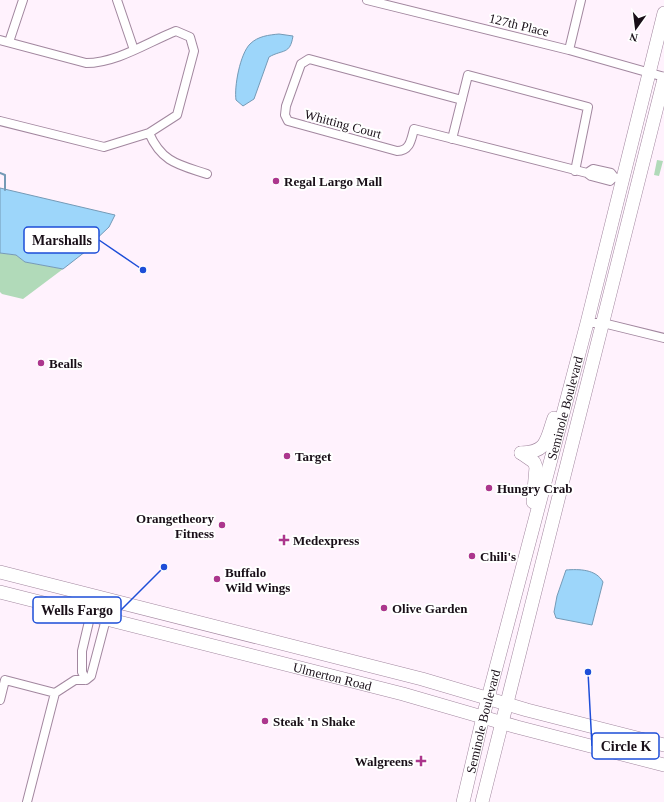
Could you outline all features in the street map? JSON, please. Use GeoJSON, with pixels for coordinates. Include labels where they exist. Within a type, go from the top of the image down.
{"type":"FeatureCollection","features":[{"type":"Feature","properties":{"kind":"main road","name":"Seminole Boulevard"},"geometry":{"type":"LineString","coordinates":[[463,802],[483,717],[489,699],[587,323],[618,178],[649,72],[664,13]]}},
{"type":"Feature","properties":{"kind":"main road","name":"Seminole Boulevard"},"geometry":{"type":"LineString","coordinates":[[482,802],[664,78]]}},
{"type":"Feature","properties":{"kind":"main road"},"geometry":{"type":"LineString","coordinates":[[523,570],[537,472],[534,462],[521,453],[534,453],[544,446],[576,364]]}},
{"type":"Feature","properties":{"kind":"main road"},"geometry":{"type":"LineString","coordinates":[[549,540],[545,522],[555,475],[553,454]]}},
{"type":"Feature","properties":{"kind":"main road","name":"Ulmerton Road"},"geometry":{"type":"LineString","coordinates":[[0,572],[415,677],[507,704],[664,745]]}},
{"type":"Feature","properties":{"kind":"main road","name":"Ulmerton Road"},"geometry":{"type":"LineString","coordinates":[[0,592],[403,694],[502,723],[664,765]]}},
{"type":"Feature","properties":{"kind":"street"},"geometry":{"type":"LineString","coordinates":[[9,42],[23,0]]}},
{"type":"Feature","properties":{"kind":"street"},"geometry":{"type":"LineString","coordinates":[[117,0],[134,50]]}},
{"type":"Feature","properties":{"kind":"street","name":"127th Place"},"geometry":{"type":"LineString","coordinates":[[367,0],[569,50],[649,72],[664,78]]}},
{"type":"Feature","properties":{"kind":"street"},"geometry":{"type":"LineString","coordinates":[[569,50],[581,0]]}},
{"type":"Feature","properties":{"kind":"street"},"geometry":{"type":"LineString","coordinates":[[0,40],[86,63],[97,63],[134,50],[176,31],[190,37],[194,51],[177,115],[149,133],[104,147],[0,121]]}},
{"type":"Feature","properties":{"kind":"street","name":"Whitting Court"},"geometry":{"type":"LineString","coordinates":[[462,100],[309,59],[301,64],[286,106],[285,116],[288,121],[396,151],[403,151],[408,147],[414,129],[575,171],[587,173],[592,169],[596,173],[611,173],[618,178]]}},
{"type":"Feature","properties":{"kind":"street"},"geometry":{"type":"LineString","coordinates":[[452,139],[468,75],[588,107],[575,171]]}},
{"type":"Feature","properties":{"kind":"street"},"geometry":{"type":"LineString","coordinates":[[149,133],[160,152],[169,161],[207,174]]}},
{"type":"Feature","properties":{"kind":"street"},"geometry":{"type":"LineString","coordinates":[[587,323],[603,323],[664,338]]}},
{"type":"Feature","properties":{"kind":"street"},"geometry":{"type":"LineString","coordinates":[[86,680],[82,672],[82,651],[95,596]]}},
{"type":"Feature","properties":{"kind":"street"},"geometry":{"type":"LineString","coordinates":[[27,802],[55,693],[75,680],[86,680],[91,676],[105,618],[111,600]]}},
{"type":"Feature","properties":{"kind":"street"},"geometry":{"type":"LineString","coordinates":[[0,700],[5,680],[55,693]]}},
{"type":"Feature","properties":{"kind":"green space"},"geometry":{"type":"Polygon","coordinates":[[[657,160],[663,161],[659,176],[654,175],[657,160]]]}},
{"type":"Feature","properties":{"kind":"green space"},"geometry":{"type":"Polygon","coordinates":[[[0,253],[16,255],[25,262],[63,269],[23,299],[2,294],[0,292],[0,253]]]}},
{"type":"Feature","properties":{"kind":"water"},"geometry":{"type":"Polygon","coordinates":[[[279,34],[293,36],[290,46],[285,51],[269,57],[254,99],[243,106],[236,100],[236,87],[238,71],[246,49],[253,41],[268,35],[279,34]]]}},
{"type":"Feature","properties":{"kind":"water"},"geometry":{"type":"Polygon","coordinates":[[[0,188],[115,215],[109,227],[89,246],[90,248],[63,269],[25,262],[16,255],[0,253],[0,188]]]}},
{"type":"Feature","properties":{"kind":"water"},"geometry":{"type":"Polygon","coordinates":[[[566,570],[582,570],[592,572],[596,574],[603,582],[592,625],[556,618],[554,612],[557,596],[566,570]]]}},
{"type":"Feature","properties":{"kind":"waterway"},"geometry":{"type":"LineString","coordinates":[[0,173],[5,175],[5,190]]}},
{"type":"Feature","properties":{"kind":"place","name":"Regal Largo Mall"},"geometry":{"type":"Point","coordinates":[276,181]}},
{"type":"Feature","properties":{"kind":"place","name":"Marshalls"},"geometry":{"type":"Point","coordinates":[143,270]}},
{"type":"Feature","properties":{"kind":"place","name":"Bealls"},"geometry":{"type":"Point","coordinates":[41,363]}},
{"type":"Feature","properties":{"kind":"place","name":"Target"},"geometry":{"type":"Point","coordinates":[287,456]}},
{"type":"Feature","properties":{"kind":"place","name":"Hungry Crab"},"geometry":{"type":"Point","coordinates":[489,488]}},
{"type":"Feature","properties":{"kind":"place","name":"Orangetheory Fitness"},"geometry":{"type":"Point","coordinates":[222,525]}},
{"type":"Feature","properties":{"kind":"place","name":"Medexpress"},"geometry":{"type":"Point","coordinates":[284,540]}},
{"type":"Feature","properties":{"kind":"place","name":"Chili's"},"geometry":{"type":"Point","coordinates":[472,556]}},
{"type":"Feature","properties":{"kind":"place","name":"Wells Fargo"},"geometry":{"type":"Point","coordinates":[164,567]}},
{"type":"Feature","properties":{"kind":"place","name":"Buffalo Wild Wings"},"geometry":{"type":"Point","coordinates":[217,579]}},
{"type":"Feature","properties":{"kind":"place","name":"Olive Garden"},"geometry":{"type":"Point","coordinates":[384,608]}},
{"type":"Feature","properties":{"kind":"place","name":"Circle K"},"geometry":{"type":"Point","coordinates":[588,672]}},
{"type":"Feature","properties":{"kind":"place","name":"Steak 'n Shake"},"geometry":{"type":"Point","coordinates":[265,721]}},
{"type":"Feature","properties":{"kind":"place","name":"Walgreens"},"geometry":{"type":"Point","coordinates":[421,761]}}]}
